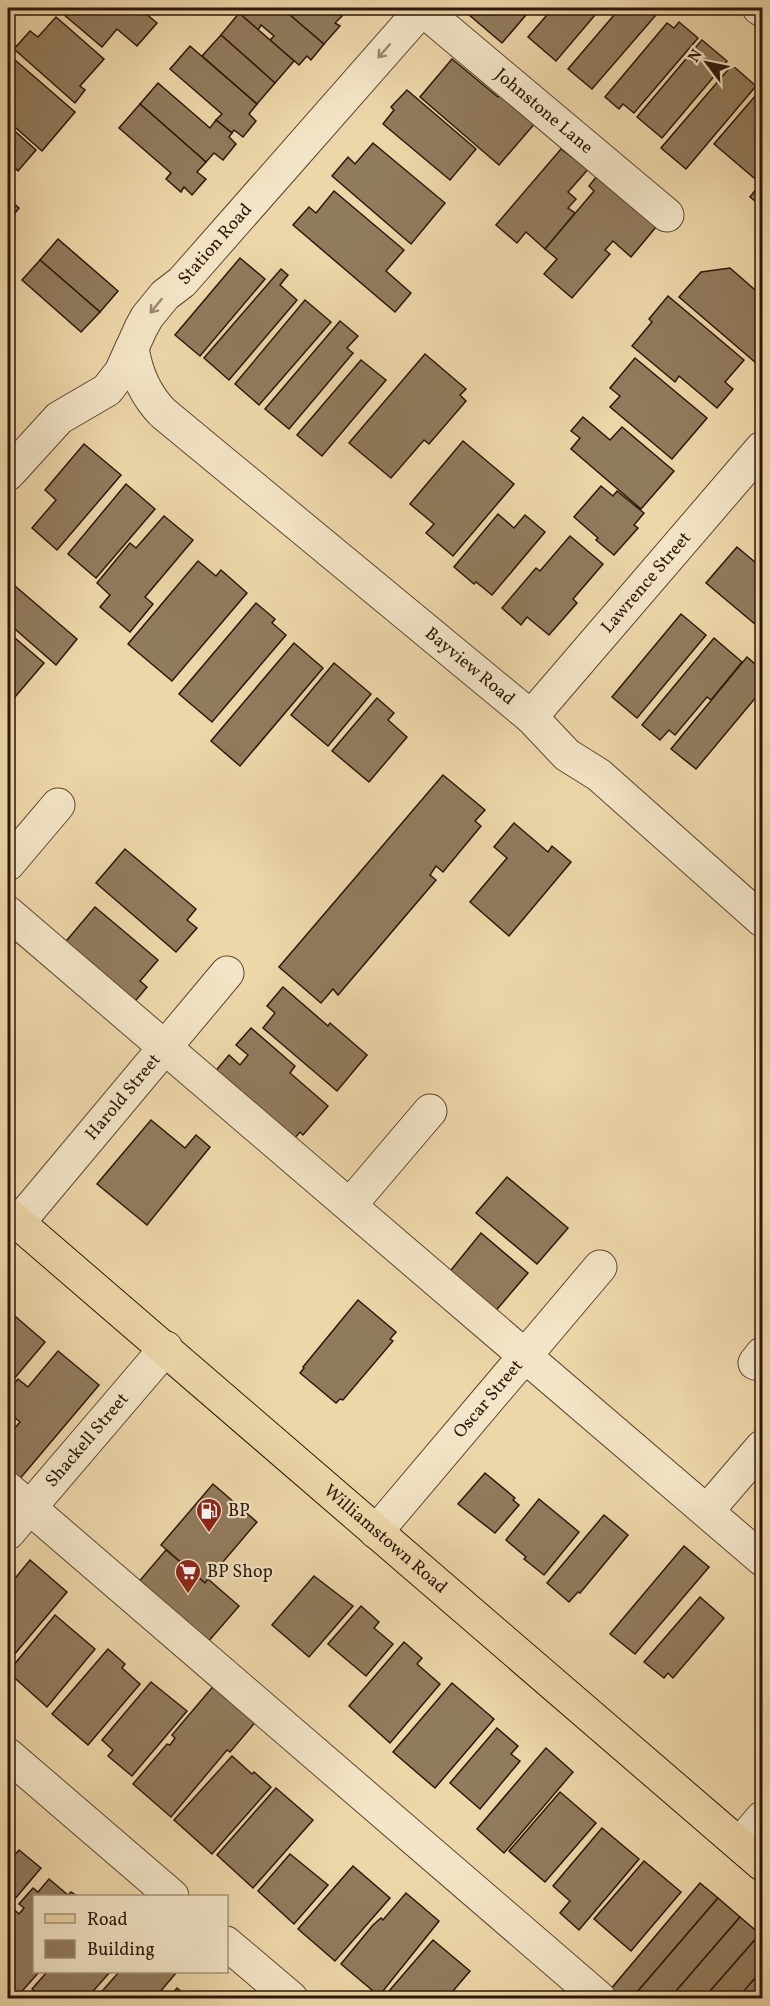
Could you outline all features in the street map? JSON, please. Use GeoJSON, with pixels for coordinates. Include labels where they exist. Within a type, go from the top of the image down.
{"type":"FeatureCollection","features":[{"type":"Feature","properties":{"kind":"main road","name":"Williamstown Road"},"geometry":{"type":"LineString","coordinates":[[13,1218],[751,1854]]}},
{"type":"Feature","properties":{"kind":"street","name":"Johnstone Lane"},"geometry":{"type":"LineString","coordinates":[[422,8],[667,215]]}},
{"type":"Feature","properties":{"kind":"street","name":"Station Road"},"geometry":{"type":"LineString","coordinates":[[8,474],[59,418],[108,390],[117,378],[141,328],[159,302],[189,274],[422,8]]}},
{"type":"Feature","properties":{"kind":"street","name":"Bayview Road"},"geometry":{"type":"LineString","coordinates":[[132,348],[134,363],[148,394],[171,419],[531,717],[567,754],[599,775],[762,920]]}},
{"type":"Feature","properties":{"kind":"street","name":"Bayview Road"},"geometry":{"type":"LineString","coordinates":[[95,398],[125,400],[171,419]]}},
{"type":"Feature","properties":{"kind":"street","name":"Lawrence Street"},"geometry":{"type":"LineString","coordinates":[[531,717],[762,448]]}},
{"type":"Feature","properties":{"kind":"street"},"geometry":{"type":"LineString","coordinates":[[8,864],[58,805]]}},
{"type":"Feature","properties":{"kind":"street"},"geometry":{"type":"LineString","coordinates":[[8,913],[762,1559]]}},
{"type":"Feature","properties":{"kind":"street","name":"Harold Street"},"geometry":{"type":"LineString","coordinates":[[13,1218],[165,1047],[227,973]]}},
{"type":"Feature","properties":{"kind":"street"},"geometry":{"type":"LineString","coordinates":[[350,1205],[430,1111]]}},
{"type":"Feature","properties":{"kind":"street","name":"Oscar Street"},"geometry":{"type":"LineString","coordinates":[[376,1532],[600,1267]]}},
{"type":"Feature","properties":{"kind":"street","name":"Shackell Street"},"geometry":{"type":"LineString","coordinates":[[8,1533],[18,1498],[166,1348]]}},
{"type":"Feature","properties":{"kind":"street"},"geometry":{"type":"LineString","coordinates":[[707,1511],[762,1447]]}},
{"type":"Feature","properties":{"kind":"street"},"geometry":{"type":"LineString","coordinates":[[18,1498],[599,1998]]}},
{"type":"Feature","properties":{"kind":"street"},"geometry":{"type":"LineString","coordinates":[[8,1755],[171,1895]]}},
{"type":"Feature","properties":{"kind":"street"},"geometry":{"type":"LineString","coordinates":[[751,1854],[762,1818]]}},
{"type":"Feature","properties":{"kind":"street"},"geometry":{"type":"LineString","coordinates":[[228,1945],[291,1998]]}},
{"type":"Feature","properties":{"kind":"building"},"geometry":{"type":"Polygon","coordinates":[[[56,8],[139,8],[157,23],[137,46],[117,29],[102,47],[56,8]]]}},
{"type":"Feature","properties":{"kind":"building"},"geometry":{"type":"Polygon","coordinates":[[[232,8],[282,8],[324,44],[311,60],[307,56],[299,65],[270,40],[274,36],[261,25],[258,30],[232,8]]]}},
{"type":"Feature","properties":{"kind":"building"},"geometry":{"type":"Polygon","coordinates":[[[282,8],[333,8],[342,16],[335,23],[340,26],[324,44],[282,8]]]}},
{"type":"Feature","properties":{"kind":"building"},"geometry":{"type":"Polygon","coordinates":[[[461,8],[532,8],[502,43],[461,8]]]}},
{"type":"Feature","properties":{"kind":"building"},"geometry":{"type":"Polygon","coordinates":[[[553,8],[601,8],[556,61],[528,37],[553,8]]]}},
{"type":"Feature","properties":{"kind":"building"},"geometry":{"type":"Polygon","coordinates":[[[620,8],[662,8],[592,89],[568,69],[620,8]]]}},
{"type":"Feature","properties":{"kind":"building"},"geometry":{"type":"Polygon","coordinates":[[[239,13],[294,61],[275,83],[221,35],[239,13]]]}},
{"type":"Feature","properties":{"kind":"building"},"geometry":{"type":"Polygon","coordinates":[[[56,17],[104,59],[80,86],[85,90],[75,103],[14,49],[30,31],[38,37],[56,17]]]}},
{"type":"Feature","properties":{"kind":"building"},"geometry":{"type":"Polygon","coordinates":[[[679,22],[698,38],[634,113],[623,104],[619,109],[605,97],[667,23],[674,28],[679,22]]]}},
{"type":"Feature","properties":{"kind":"building"},"geometry":{"type":"Polygon","coordinates":[[[221,35],[275,83],[257,104],[202,56],[221,35]]]}},
{"type":"Feature","properties":{"kind":"building"},"geometry":{"type":"Polygon","coordinates":[[[702,40],[727,61],[662,138],[637,117],[702,40]]]}},
{"type":"Feature","properties":{"kind":"building"},"geometry":{"type":"Polygon","coordinates":[[[190,46],[257,104],[249,114],[256,121],[243,137],[234,130],[232,133],[216,120],[222,114],[170,69],[190,46]]]}},
{"type":"Feature","properties":{"kind":"building"},"geometry":{"type":"Polygon","coordinates":[[[452,59],[498,97],[502,93],[536,122],[499,165],[420,97],[452,59]]]}},
{"type":"Feature","properties":{"kind":"building"},"geometry":{"type":"Polygon","coordinates":[[[15,60],[75,112],[42,151],[8,121],[8,69],[15,60]]]}},
{"type":"Feature","properties":{"kind":"building"},"geometry":{"type":"Polygon","coordinates":[[[732,65],[756,86],[686,169],[661,148],[732,65]]]}},
{"type":"Feature","properties":{"kind":"building"},"geometry":{"type":"Polygon","coordinates":[[[158,83],[210,128],[216,120],[232,133],[229,137],[236,144],[223,160],[214,153],[206,162],[140,104],[158,83]]]}},
{"type":"Feature","properties":{"kind":"building"},"geometry":{"type":"Polygon","coordinates":[[[762,88],[762,168],[754,178],[714,144],[762,88]]]}},
{"type":"Feature","properties":{"kind":"building"},"geometry":{"type":"Polygon","coordinates":[[[407,90],[476,149],[450,180],[383,124],[394,110],[391,107],[407,90]]]}},
{"type":"Feature","properties":{"kind":"building"},"geometry":{"type":"Polygon","coordinates":[[[140,104],[206,162],[197,172],[206,179],[192,195],[184,187],[181,192],[166,179],[171,173],[119,128],[140,104]]]}},
{"type":"Feature","properties":{"kind":"building"},"geometry":{"type":"Polygon","coordinates":[[[8,125],[36,150],[18,171],[11,164],[8,168],[8,125]]]}},
{"type":"Feature","properties":{"kind":"building"},"geometry":{"type":"Polygon","coordinates":[[[373,143],[445,203],[411,244],[332,176],[348,157],[355,164],[373,143]]]}},
{"type":"Feature","properties":{"kind":"building"},"geometry":{"type":"Polygon","coordinates":[[[561,149],[573,158],[576,155],[590,167],[568,192],[576,199],[568,208],[575,213],[545,249],[526,232],[517,243],[496,225],[561,149]]]}},
{"type":"Feature","properties":{"kind":"building"},"geometry":{"type":"Polygon","coordinates":[[[596,177],[632,207],[638,201],[661,221],[631,257],[613,241],[605,250],[610,254],[572,298],[544,274],[557,259],[545,249],[594,191],[589,186],[596,177]]]}},
{"type":"Feature","properties":{"kind":"building"},"geometry":{"type":"Polygon","coordinates":[[[762,182],[762,207],[750,197],[762,182]]]}},
{"type":"Feature","properties":{"kind":"building"},"geometry":{"type":"Polygon","coordinates":[[[334,191],[404,250],[386,271],[411,293],[395,312],[293,225],[309,207],[316,213],[334,191]]]}},
{"type":"Feature","properties":{"kind":"building"},"geometry":{"type":"Polygon","coordinates":[[[8,198],[19,208],[8,222],[8,198]]]}},
{"type":"Feature","properties":{"kind":"building"},"geometry":{"type":"Polygon","coordinates":[[[58,239],[118,291],[100,312],[40,260],[58,239]]]}},
{"type":"Feature","properties":{"kind":"building"},"geometry":{"type":"Polygon","coordinates":[[[240,258],[265,279],[200,356],[175,335],[240,258]]]}},
{"type":"Feature","properties":{"kind":"building"},"geometry":{"type":"Polygon","coordinates":[[[40,260],[100,312],[81,332],[22,280],[40,260]]]}},
{"type":"Feature","properties":{"kind":"building"},"geometry":{"type":"Polygon","coordinates":[[[730,268],[762,296],[762,355],[756,363],[679,297],[701,272],[730,268]]]}},
{"type":"Feature","properties":{"kind":"building"},"geometry":{"type":"Polygon","coordinates":[[[281,269],[288,275],[280,285],[297,300],[229,380],[204,358],[281,269]]]}},
{"type":"Feature","properties":{"kind":"building"},"geometry":{"type":"Polygon","coordinates":[[[668,296],[744,360],[725,382],[733,389],[717,408],[679,376],[675,382],[632,346],[652,322],[649,319],[668,296]]]}},
{"type":"Feature","properties":{"kind":"building"},"geometry":{"type":"Polygon","coordinates":[[[305,300],[331,322],[259,405],[235,384],[305,300]]]}},
{"type":"Feature","properties":{"kind":"building"},"geometry":{"type":"Polygon","coordinates":[[[340,321],[358,336],[347,348],[353,353],[289,429],[265,409],[340,321]]]}},
{"type":"Feature","properties":{"kind":"building"},"geometry":{"type":"Polygon","coordinates":[[[425,354],[466,389],[460,395],[466,401],[429,444],[424,440],[391,478],[349,443],[425,354]]]}},
{"type":"Feature","properties":{"kind":"building"},"geometry":{"type":"Polygon","coordinates":[[[635,358],[707,418],[672,459],[610,407],[620,396],[610,388],[635,358]]]}},
{"type":"Feature","properties":{"kind":"building"},"geometry":{"type":"Polygon","coordinates":[[[361,360],[386,380],[322,456],[297,435],[361,360]]]}},
{"type":"Feature","properties":{"kind":"building"},"geometry":{"type":"Polygon","coordinates":[[[583,417],[610,440],[622,427],[674,471],[641,509],[571,449],[580,438],[571,431],[583,417]]]}},
{"type":"Feature","properties":{"kind":"building"},"geometry":{"type":"Polygon","coordinates":[[[463,441],[514,484],[453,556],[426,533],[434,524],[410,504],[463,441]]]}},
{"type":"Feature","properties":{"kind":"building"},"geometry":{"type":"Polygon","coordinates":[[[84,444],[121,475],[57,550],[32,528],[56,500],[45,490],[84,444]]]}},
{"type":"Feature","properties":{"kind":"building"},"geometry":{"type":"Polygon","coordinates":[[[126,484],[155,509],[96,578],[68,554],[126,484]]]}},
{"type":"Feature","properties":{"kind":"building"},"geometry":{"type":"Polygon","coordinates":[[[601,486],[613,496],[617,491],[644,513],[634,525],[638,528],[614,555],[574,517],[601,486]]]}},
{"type":"Feature","properties":{"kind":"building"},"geometry":{"type":"Polygon","coordinates":[[[498,514],[514,528],[525,515],[545,532],[492,595],[476,582],[474,584],[454,567],[498,514]]]}},
{"type":"Feature","properties":{"kind":"building"},"geometry":{"type":"Polygon","coordinates":[[[164,516],[193,540],[145,597],[153,604],[130,632],[100,607],[110,595],[97,583],[130,543],[136,548],[164,516]]]}},
{"type":"Feature","properties":{"kind":"building"},"geometry":{"type":"Polygon","coordinates":[[[570,536],[603,564],[573,599],[577,603],[549,635],[527,617],[521,625],[502,608],[536,568],[540,571],[570,536]]]}},
{"type":"Feature","properties":{"kind":"building"},"geometry":{"type":"Polygon","coordinates":[[[737,547],[762,568],[762,630],[706,583],[737,547]]]}},
{"type":"Feature","properties":{"kind":"building"},"geometry":{"type":"Polygon","coordinates":[[[198,561],[216,576],[221,570],[247,593],[172,681],[128,644],[198,561]]]}},
{"type":"Feature","properties":{"kind":"building"},"geometry":{"type":"Polygon","coordinates":[[[8,580],[77,639],[56,665],[8,623],[8,580]]]}},
{"type":"Feature","properties":{"kind":"building"},"geometry":{"type":"Polygon","coordinates":[[[256,603],[275,619],[272,623],[286,635],[212,722],[179,694],[256,603]]]}},
{"type":"Feature","properties":{"kind":"building"},"geometry":{"type":"Polygon","coordinates":[[[681,614],[706,635],[637,718],[612,697],[681,614]]]}},
{"type":"Feature","properties":{"kind":"building"},"geometry":{"type":"Polygon","coordinates":[[[8,632],[44,663],[15,697],[8,690],[8,632]]]}},
{"type":"Feature","properties":{"kind":"building"},"geometry":{"type":"Polygon","coordinates":[[[714,638],[742,662],[711,700],[707,697],[675,735],[669,730],[660,740],[642,725],[714,638]]]}},
{"type":"Feature","properties":{"kind":"building"},"geometry":{"type":"Polygon","coordinates":[[[294,643],[323,668],[240,766],[211,741],[294,643]]]}},
{"type":"Feature","properties":{"kind":"building"},"geometry":{"type":"Polygon","coordinates":[[[747,657],[762,670],[762,690],[696,769],[671,749],[747,657]]]}},
{"type":"Feature","properties":{"kind":"building"},"geometry":{"type":"Polygon","coordinates":[[[334,663],[371,694],[328,746],[291,715],[334,663]]]}},
{"type":"Feature","properties":{"kind":"building"},"geometry":{"type":"Polygon","coordinates":[[[377,698],[394,713],[388,720],[407,737],[369,782],[332,751],[377,698]]]}},
{"type":"Feature","properties":{"kind":"building"},"geometry":{"type":"Polygon","coordinates":[[[443,775],[485,810],[475,821],[481,826],[443,872],[436,866],[430,875],[436,880],[338,995],[333,989],[321,1003],[279,967],[443,775]]]}},
{"type":"Feature","properties":{"kind":"building"},"geometry":{"type":"Polygon","coordinates":[[[514,823],[548,852],[552,846],[571,862],[509,936],[470,902],[507,858],[494,847],[514,823]]]}},
{"type":"Feature","properties":{"kind":"building"},"geometry":{"type":"Polygon","coordinates":[[[125,849],[196,909],[187,920],[197,928],[176,952],[96,883],[125,849]]]}},
{"type":"Feature","properties":{"kind":"building"},"geometry":{"type":"Polygon","coordinates":[[[95,907],[158,960],[140,981],[147,987],[132,1005],[62,946],[95,907]]]}},
{"type":"Feature","properties":{"kind":"building"},"geometry":{"type":"Polygon","coordinates":[[[283,987],[328,1026],[330,1023],[367,1055],[337,1091],[263,1028],[275,1013],[267,1006],[283,987]]]}},
{"type":"Feature","properties":{"kind":"building"},"geometry":{"type":"Polygon","coordinates":[[[251,1028],[295,1066],[290,1073],[328,1106],[303,1135],[300,1132],[289,1145],[213,1074],[229,1055],[240,1065],[248,1055],[236,1045],[251,1028]]]}},
{"type":"Feature","properties":{"kind":"building"},"geometry":{"type":"Polygon","coordinates":[[[151,1120],[185,1148],[196,1135],[210,1147],[147,1225],[97,1184],[151,1120]]]}},
{"type":"Feature","properties":{"kind":"building"},"geometry":{"type":"Polygon","coordinates":[[[507,1177],[568,1228],[537,1264],[476,1213],[507,1177]]]}},
{"type":"Feature","properties":{"kind":"building"},"geometry":{"type":"Polygon","coordinates":[[[481,1233],[528,1273],[493,1314],[447,1275],[481,1233]]]}},
{"type":"Feature","properties":{"kind":"building"},"geometry":{"type":"Polygon","coordinates":[[[358,1300],[396,1332],[390,1339],[393,1341],[343,1400],[340,1399],[336,1403],[300,1373],[358,1300]]]}},
{"type":"Feature","properties":{"kind":"building"},"geometry":{"type":"Polygon","coordinates":[[[8,1312],[45,1342],[8,1386],[8,1312]]]}},
{"type":"Feature","properties":{"kind":"building"},"geometry":{"type":"Polygon","coordinates":[[[58,1351],[99,1385],[13,1487],[8,1482],[8,1436],[20,1422],[8,1412],[8,1391],[18,1379],[28,1387],[58,1351]]]}},
{"type":"Feature","properties":{"kind":"building"},"geometry":{"type":"Polygon","coordinates":[[[485,1473],[515,1498],[513,1500],[519,1505],[495,1533],[458,1504],[485,1473]]]}},
{"type":"Feature","properties":{"kind":"building","name":"BP"},"geometry":{"type":"Polygon","coordinates":[[[213,1484],[257,1522],[205,1583],[161,1545],[213,1484]]]}},
{"type":"Feature","properties":{"kind":"building"},"geometry":{"type":"Polygon","coordinates":[[[539,1499],[579,1532],[544,1575],[506,1540],[539,1499]]]}},
{"type":"Feature","properties":{"kind":"building"},"geometry":{"type":"Polygon","coordinates":[[[604,1515],[628,1535],[580,1593],[578,1592],[569,1602],[547,1583],[604,1515]]]}},
{"type":"Feature","properties":{"kind":"building"},"geometry":{"type":"Polygon","coordinates":[[[684,1546],[709,1567],[635,1654],[610,1634],[684,1546]]]}},
{"type":"Feature","properties":{"kind":"building","name":"BP Shop"},"geometry":{"type":"Polygon","coordinates":[[[166,1550],[205,1583],[208,1579],[239,1606],[207,1643],[137,1584],[166,1550]]]}},
{"type":"Feature","properties":{"kind":"building"},"geometry":{"type":"Polygon","coordinates":[[[30,1560],[67,1592],[8,1662],[8,1587],[30,1560]]]}},
{"type":"Feature","properties":{"kind":"building"},"geometry":{"type":"Polygon","coordinates":[[[314,1576],[353,1606],[309,1657],[272,1625],[314,1576]]]}},
{"type":"Feature","properties":{"kind":"building"},"geometry":{"type":"Polygon","coordinates":[[[700,1597],[724,1618],[673,1678],[668,1673],[664,1678],[644,1662],[700,1597]]]}},
{"type":"Feature","properties":{"kind":"building"},"geometry":{"type":"Polygon","coordinates":[[[361,1606],[379,1622],[374,1628],[393,1644],[366,1676],[328,1644],[361,1606]]]}},
{"type":"Feature","properties":{"kind":"building"},"geometry":{"type":"Polygon","coordinates":[[[55,1615],[95,1649],[47,1707],[8,1672],[55,1615]]]}},
{"type":"Feature","properties":{"kind":"building"},"geometry":{"type":"Polygon","coordinates":[[[404,1642],[422,1658],[417,1664],[440,1684],[390,1743],[349,1706],[404,1642]]]}},
{"type":"Feature","properties":{"kind":"building"},"geometry":{"type":"Polygon","coordinates":[[[108,1649],[125,1664],[122,1668],[140,1684],[88,1745],[52,1714],[108,1649]]]}},
{"type":"Feature","properties":{"kind":"building"},"geometry":{"type":"Polygon","coordinates":[[[151,1682],[187,1711],[132,1776],[108,1756],[113,1750],[102,1740],[151,1682]]]}},
{"type":"Feature","properties":{"kind":"building"},"geometry":{"type":"Polygon","coordinates":[[[216,1683],[258,1719],[230,1752],[227,1750],[171,1817],[133,1784],[167,1744],[170,1745],[175,1738],[172,1735],[216,1683]]]}},
{"type":"Feature","properties":{"kind":"building"},"geometry":{"type":"Polygon","coordinates":[[[452,1683],[494,1719],[435,1788],[393,1752],[452,1683]]]}},
{"type":"Feature","properties":{"kind":"building"},"geometry":{"type":"Polygon","coordinates":[[[497,1728],[518,1746],[511,1754],[520,1761],[480,1809],[450,1783],[497,1728]]]}},
{"type":"Feature","properties":{"kind":"building"},"geometry":{"type":"Polygon","coordinates":[[[546,1748],[573,1772],[504,1853],[477,1829],[546,1748]]]}},
{"type":"Feature","properties":{"kind":"building"},"geometry":{"type":"Polygon","coordinates":[[[232,1756],[271,1787],[212,1854],[174,1820],[232,1756]]]}},
{"type":"Feature","properties":{"kind":"building"},"geometry":{"type":"Polygon","coordinates":[[[276,1788],[313,1820],[253,1888],[217,1855],[276,1788]]]}},
{"type":"Feature","properties":{"kind":"building"},"geometry":{"type":"Polygon","coordinates":[[[560,1792],[596,1823],[545,1882],[509,1851],[560,1792]]]}},
{"type":"Feature","properties":{"kind":"building"},"geometry":{"type":"Polygon","coordinates":[[[602,1828],[639,1859],[579,1930],[560,1913],[570,1901],[553,1886],[602,1828]]]}},
{"type":"Feature","properties":{"kind":"building"},"geometry":{"type":"Polygon","coordinates":[[[19,1850],[41,1868],[8,1907],[8,1853],[13,1857],[19,1850]]]}},
{"type":"Feature","properties":{"kind":"building"},"geometry":{"type":"Polygon","coordinates":[[[290,1854],[328,1885],[294,1924],[258,1891],[290,1854]]]}},
{"type":"Feature","properties":{"kind":"building"},"geometry":{"type":"Polygon","coordinates":[[[644,1861],[681,1892],[631,1951],[594,1919],[644,1861]]]}},
{"type":"Feature","properties":{"kind":"building"},"geometry":{"type":"Polygon","coordinates":[[[353,1866],[390,1898],[335,1961],[298,1929],[353,1866]]]}},
{"type":"Feature","properties":{"kind":"building"},"geometry":{"type":"Polygon","coordinates":[[[49,1879],[68,1895],[33,1895],[33,1973],[38,1973],[16,1998],[8,1998],[8,1910],[10,1906],[19,1914],[24,1908],[19,1904],[33,1888],[38,1892],[49,1879]]]}},
{"type":"Feature","properties":{"kind":"building"},"geometry":{"type":"Polygon","coordinates":[[[700,1883],[718,1898],[632,1998],[620,1998],[610,1990],[700,1883]]]}},
{"type":"Feature","properties":{"kind":"building"},"geometry":{"type":"Polygon","coordinates":[[[406,1893],[439,1921],[379,1996],[341,1964],[373,1925],[381,1918],[383,1920],[406,1893]]]}},
{"type":"Feature","properties":{"kind":"building"},"geometry":{"type":"Polygon","coordinates":[[[718,1898],[740,1917],[670,1998],[632,1998],[718,1898]]]}},
{"type":"Feature","properties":{"kind":"building"},"geometry":{"type":"Polygon","coordinates":[[[740,1917],[760,1934],[704,1998],[670,1998],[740,1917]]]}},
{"type":"Feature","properties":{"kind":"building"},"geometry":{"type":"Polygon","coordinates":[[[760,1934],[762,1936],[762,1970],[738,1998],[704,1998],[760,1934]]]}},
{"type":"Feature","properties":{"kind":"building"},"geometry":{"type":"Polygon","coordinates":[[[433,1940],[470,1971],[447,1998],[383,1998],[433,1940]]]}},
{"type":"Feature","properties":{"kind":"building"},"geometry":{"type":"Polygon","coordinates":[[[762,1970],[762,1998],[738,1998],[762,1970]]]}},
{"type":"Feature","properties":{"kind":"building"},"geometry":{"type":"Polygon","coordinates":[[[46,1973],[109,1973],[87,1998],[43,1998],[32,1989],[46,1973]]]}},
{"type":"Feature","properties":{"kind":"building"},"geometry":{"type":"Polygon","coordinates":[[[118,1973],[176,1973],[155,1998],[96,1998],[118,1973]]]}},
{"type":"Feature","properties":{"kind":"building"},"geometry":{"type":"Polygon","coordinates":[[[177,1988],[189,1998],[169,1998],[177,1988]]]}},
{"type":"Feature","properties":{"kind":"place","name":"BP"},"geometry":{"type":"Point","coordinates":[209,1534]}},
{"type":"Feature","properties":{"kind":"place","name":"BP Shop"},"geometry":{"type":"Point","coordinates":[188,1595]}}]}
